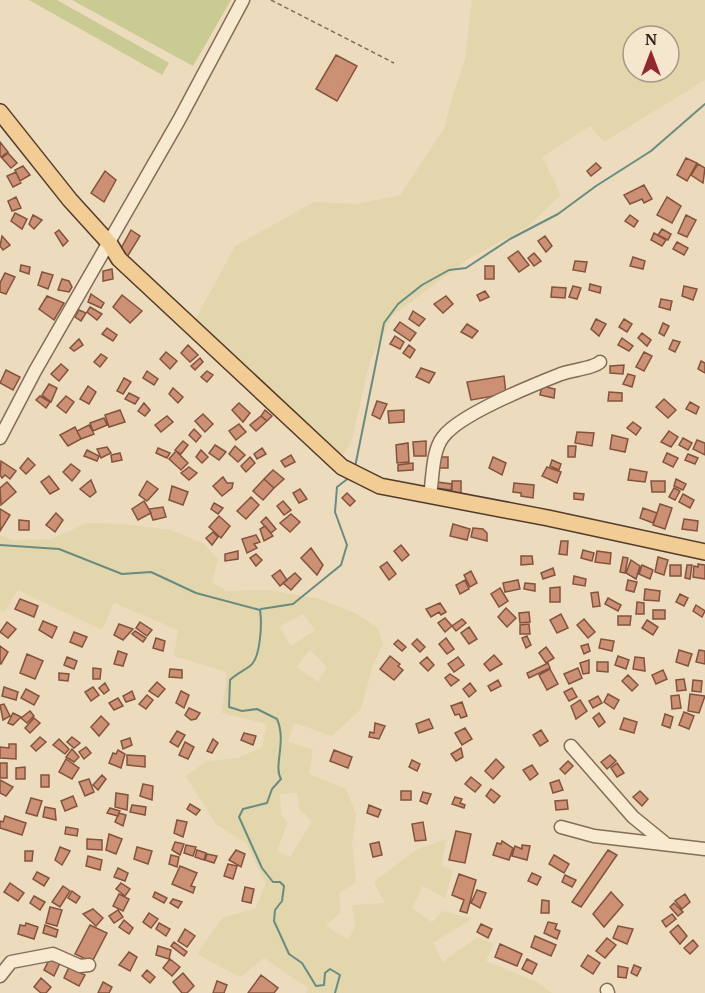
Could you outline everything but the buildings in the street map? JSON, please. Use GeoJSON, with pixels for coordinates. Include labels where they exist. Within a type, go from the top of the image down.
{"type":"FeatureCollection","features":[{"type":"Feature","properties":{"kind":"main road"},"geometry":{"type":"LineString","coordinates":[[0,112],[70,200],[110,244],[119,259],[342,466],[380,486],[705,552]]}},
{"type":"Feature","properties":{"kind":"street"},"geometry":{"type":"LineString","coordinates":[[0,438],[35,371],[110,244],[243,0]]}},
{"type":"Feature","properties":{"kind":"street"},"geometry":{"type":"LineString","coordinates":[[430,495],[437,448],[444,436],[459,423],[559,374],[580,367],[594,366],[600,362]]}},
{"type":"Feature","properties":{"kind":"street"},"geometry":{"type":"LineString","coordinates":[[571,746],[633,817],[665,843]]}},
{"type":"Feature","properties":{"kind":"street"},"geometry":{"type":"LineString","coordinates":[[626,838],[633,817]]}},
{"type":"Feature","properties":{"kind":"street"},"geometry":{"type":"LineString","coordinates":[[561,827],[594,836],[705,849]]}},
{"type":"Feature","properties":{"kind":"street"},"geometry":{"type":"LineString","coordinates":[[0,976],[11,962],[44,955],[58,954],[80,966],[89,966]]}},
{"type":"Feature","properties":{"kind":"path"},"geometry":{"type":"LineString","coordinates":[[270,0],[394,63]]}},
{"type":"Feature","properties":{"kind":"shaded area"},"geometry":{"type":"Polygon","coordinates":[[[472,0],[705,0],[705,80],[604,142],[590,126],[542,157],[561,195],[527,227],[468,259],[392,316],[370,361],[351,443],[341,458],[194,322],[235,246],[314,202],[357,204],[400,195],[445,127],[465,59],[472,0]]]}},
{"type":"Feature","properties":{"kind":"shaded area"},"geometry":{"type":"Polygon","coordinates":[[[87,523],[123,524],[171,530],[204,544],[218,559],[212,582],[226,591],[269,590],[320,599],[355,613],[378,628],[383,644],[373,665],[361,709],[332,736],[294,723],[288,742],[313,750],[309,774],[346,789],[356,814],[352,844],[356,882],[339,893],[341,912],[326,926],[349,940],[355,925],[352,905],[385,903],[374,882],[417,849],[447,839],[441,866],[453,870],[445,898],[423,886],[412,908],[432,922],[443,911],[472,919],[433,943],[443,962],[477,937],[494,944],[486,961],[535,981],[552,993],[306,993],[308,988],[264,958],[240,977],[197,954],[223,917],[255,909],[266,883],[246,843],[216,824],[186,776],[207,761],[238,758],[262,747],[267,724],[222,713],[227,672],[174,656],[178,630],[114,603],[102,630],[18,590],[4,612],[0,610],[0,535],[13,540],[51,539],[87,523]],[[303,614],[279,627],[291,646],[315,630],[303,614]],[[310,650],[296,667],[318,682],[327,667],[310,650]],[[297,793],[280,794],[281,815],[288,822],[277,851],[290,857],[312,821],[299,809],[297,793]]]}},
{"type":"Feature","properties":{"kind":"green space"},"geometry":{"type":"Polygon","coordinates":[[[29,0],[57,0],[169,63],[162,75],[29,0]]]}},
{"type":"Feature","properties":{"kind":"green space"},"geometry":{"type":"Polygon","coordinates":[[[72,0],[231,0],[193,66],[72,0]]]}},
{"type":"Feature","properties":{"kind":"waterway"},"geometry":{"type":"LineString","coordinates":[[355,467],[384,323],[398,304],[422,285],[449,270],[466,268],[510,239],[558,214],[596,186],[651,151],[705,104]]}},
{"type":"Feature","properties":{"kind":"waterway"},"geometry":{"type":"LineString","coordinates":[[261,609],[293,604],[341,565],[347,545],[335,512],[337,487],[350,477]]}},
{"type":"Feature","properties":{"kind":"waterway"},"geometry":{"type":"LineString","coordinates":[[0,545],[59,549],[122,574],[151,572],[196,593],[260,610],[259,648],[254,662],[230,680],[229,707],[242,711],[257,709],[277,719],[281,736],[278,767],[281,779],[272,789],[267,803],[243,809],[239,817],[262,868],[273,882],[280,882],[284,886],[282,901],[275,910],[274,921],[289,954],[302,963],[316,986],[324,985],[325,973],[330,969],[340,975],[335,993]]}}]}
